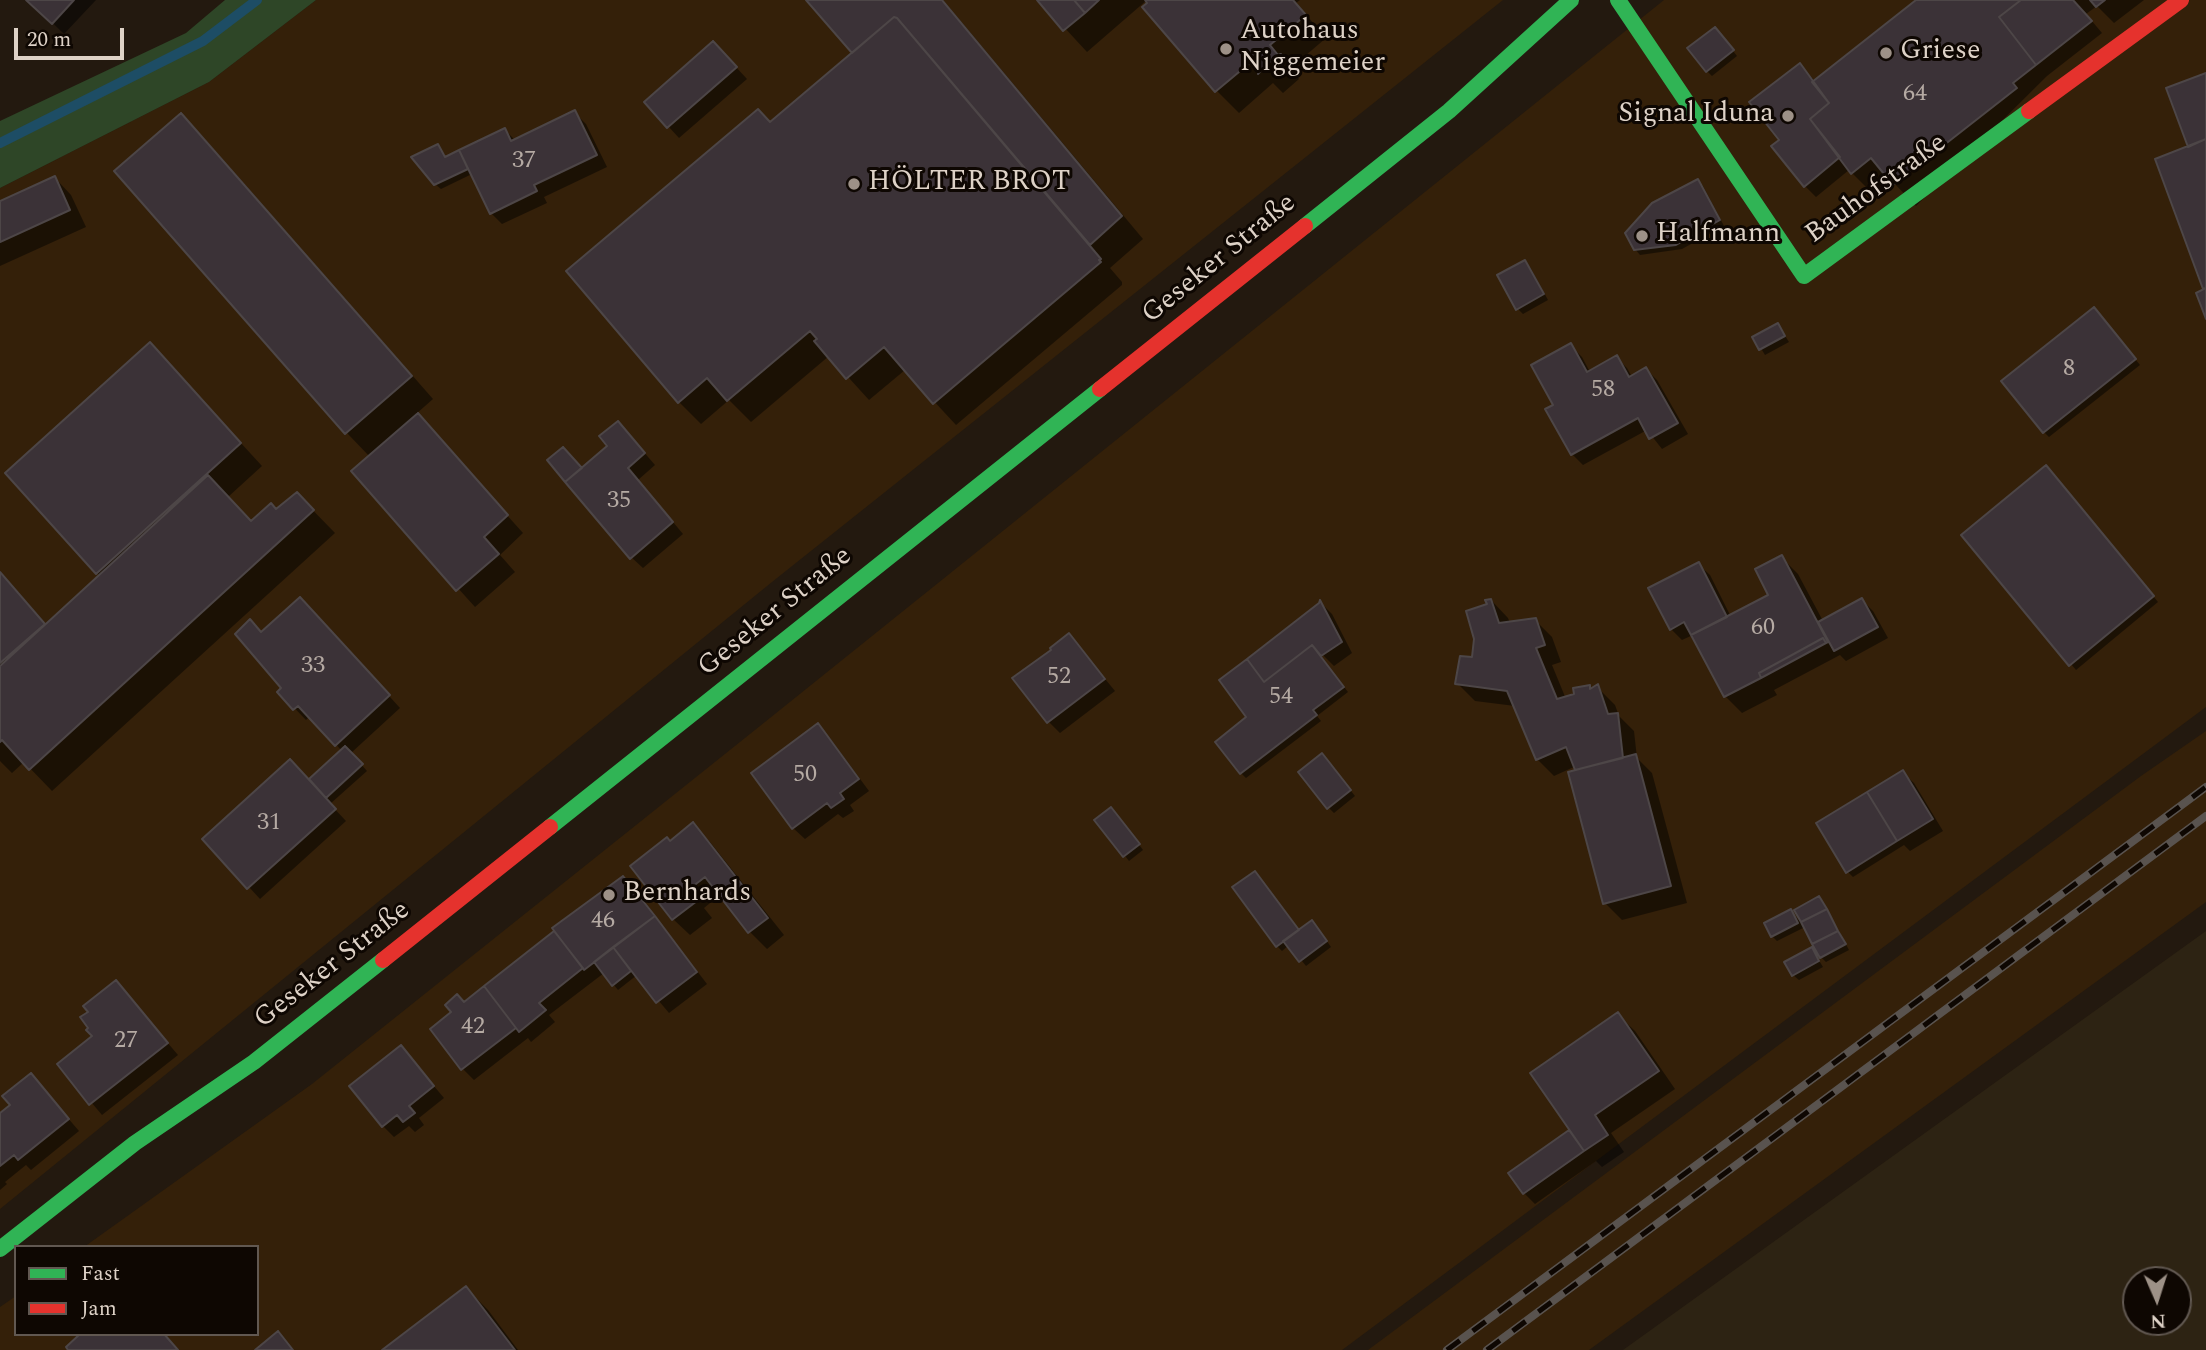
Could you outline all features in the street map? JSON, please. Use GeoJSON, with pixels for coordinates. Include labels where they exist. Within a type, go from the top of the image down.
{"type":"FeatureCollection","features":[{"type":"Feature","properties":{"kind":"main road","name":"Geseker Straße"},"geometry":{"type":"LineString","coordinates":[[0,1249],[135,1143],[254,1062],[457,901],[1449,111],[1571,0]]}},
{"type":"Feature","properties":{"kind":"main road","name":"Bauhofstraße"},"geometry":{"type":"LineString","coordinates":[[1618,0],[1804,276],[2181,0]]}},
{"type":"Feature","properties":{"kind":"shaded area"},"geometry":{"type":"Polygon","coordinates":[[[316,0],[1503,0],[772,582],[0,1209],[0,188],[209,82],[316,0]]]}},
{"type":"Feature","properties":{"kind":"shaded area"},"geometry":{"type":"Polygon","coordinates":[[[1664,0],[2206,0],[2206,707],[1342,1350],[0,1350],[0,1307],[14,1297],[14,1336],[259,1336],[259,1245],[87,1245],[312,1084],[1664,0]]]}},
{"type":"Feature","properties":{"kind":"shaded area"},"geometry":{"type":"Polygon","coordinates":[[[2206,731],[2206,902],[1589,1350],[1368,1350],[2141,776],[2206,731]]]}},
{"type":"Feature","properties":{"kind":"shaded area"},"geometry":{"type":"Polygon","coordinates":[[[2206,931],[2206,1350],[1623,1350],[2206,931]]]}},
{"type":"Feature","properties":{"kind":"green space"},"geometry":{"type":"Polygon","coordinates":[[[225,0],[316,0],[209,82],[0,188],[0,121],[186,33],[225,0]]]}},
{"type":"Feature","properties":{"kind":"building"},"geometry":{"type":"Polygon","coordinates":[[[26,0],[74,0],[52,24],[26,0]]]}},
{"type":"Feature","properties":{"kind":"building"},"geometry":{"type":"Polygon","coordinates":[[[806,0],[942,0],[1122,216],[1090,245],[897,18],[894,17],[852,53],[806,0]]]}},
{"type":"Feature","properties":{"kind":"building"},"geometry":{"type":"Polygon","coordinates":[[[1037,0],[1074,0],[1085,13],[1063,31],[1037,0]]]}},
{"type":"Feature","properties":{"kind":"building"},"geometry":{"type":"Polygon","coordinates":[[[1074,0],[1099,0],[1085,13],[1074,0]]]}},
{"type":"Feature","properties":{"kind":"building","name":"Autohaus Niggemeier"},"geometry":{"type":"Polygon","coordinates":[[[1145,0],[1293,0],[1306,15],[1270,45],[1278,55],[1281,54],[1258,74],[1259,71],[1251,62],[1215,92],[1142,7],[1147,3],[1145,0]]]}},
{"type":"Feature","properties":{"kind":"building"},"geometry":{"type":"Polygon","coordinates":[[[1916,0],[2021,0],[1999,17],[2036,65],[2013,83],[2017,88],[1893,185],[1871,158],[1851,174],[1810,119],[1829,103],[1812,82],[1916,0]]]}},
{"type":"Feature","properties":{"kind":"building"},"geometry":{"type":"Polygon","coordinates":[[[2021,0],[2073,0],[2092,21],[2036,65],[1999,17],[2021,0]]]}},
{"type":"Feature","properties":{"kind":"building"},"geometry":{"type":"Polygon","coordinates":[[[2090,0],[2105,0],[2096,7],[2090,0]]]}},
{"type":"Feature","properties":{"kind":"building","name":"HÖLTER BROT"},"geometry":{"type":"Polygon","coordinates":[[[894,17],[1101,262],[933,404],[884,347],[846,379],[814,341],[817,339],[810,331],[727,401],[707,378],[678,403],[566,271],[758,109],[770,122],[894,17]]]}},
{"type":"Feature","properties":{"kind":"building"},"geometry":{"type":"Polygon","coordinates":[[[1715,27],[1734,50],[1706,72],[1687,48],[1715,27]]]}},
{"type":"Feature","properties":{"kind":"building"},"geometry":{"type":"Polygon","coordinates":[[[713,41],[737,67],[667,128],[644,102],[713,41]]]}},
{"type":"Feature","properties":{"kind":"building"},"geometry":{"type":"Polygon","coordinates":[[[1800,63],[1829,103],[1810,119],[1840,157],[1804,187],[1771,146],[1779,140],[1749,102],[1800,63]]]}},
{"type":"Feature","properties":{"kind":"building"},"geometry":{"type":"Polygon","coordinates":[[[2206,73],[2206,139],[2188,147],[2166,88],[2206,73]]]}},
{"type":"Feature","properties":{"kind":"building"},"geometry":{"type":"Polygon","coordinates":[[[575,110],[597,155],[534,185],[537,191],[490,214],[459,150],[505,128],[511,141],[575,110]]]}},
{"type":"Feature","properties":{"kind":"building"},"geometry":{"type":"Polygon","coordinates":[[[181,113],[412,376],[345,434],[114,171],[181,113]]]}},
{"type":"Feature","properties":{"kind":"building"},"geometry":{"type":"Polygon","coordinates":[[[2206,139],[2206,288],[2203,289],[2155,159],[2206,139]]]}},
{"type":"Feature","properties":{"kind":"building"},"geometry":{"type":"Polygon","coordinates":[[[438,144],[445,157],[459,150],[468,169],[434,185],[411,157],[438,144]]]}},
{"type":"Feature","properties":{"kind":"building"},"geometry":{"type":"Polygon","coordinates":[[[55,176],[70,210],[0,242],[0,201],[55,176]]]}},
{"type":"Feature","properties":{"kind":"building"},"geometry":{"type":"Polygon","coordinates":[[[1698,179],[1720,220],[1676,245],[1634,250],[1625,233],[1652,203],[1698,179]]]}},
{"type":"Feature","properties":{"kind":"building"},"geometry":{"type":"Polygon","coordinates":[[[1525,260],[1544,294],[1516,310],[1497,275],[1525,260]]]}},
{"type":"Feature","properties":{"kind":"building"},"geometry":{"type":"Polygon","coordinates":[[[2206,288],[2206,319],[2196,293],[2206,288]]]}},
{"type":"Feature","properties":{"kind":"building"},"geometry":{"type":"Polygon","coordinates":[[[2094,307],[2136,359],[2043,433],[2001,381],[2094,307]]]}},
{"type":"Feature","properties":{"kind":"building"},"geometry":{"type":"Polygon","coordinates":[[[1778,323],[1785,336],[1759,350],[1752,337],[1778,323]]]}},
{"type":"Feature","properties":{"kind":"building"},"geometry":{"type":"Polygon","coordinates":[[[150,342],[241,443],[96,574],[5,473],[150,342]]]}},
{"type":"Feature","properties":{"kind":"building"},"geometry":{"type":"Polygon","coordinates":[[[1571,343],[1587,372],[1617,355],[1629,377],[1646,367],[1678,423],[1649,439],[1638,418],[1571,455],[1545,409],[1553,405],[1531,365],[1571,343]]]}},
{"type":"Feature","properties":{"kind":"building"},"geometry":{"type":"Polygon","coordinates":[[[418,413],[508,515],[484,537],[499,554],[456,591],[351,471],[418,413]]]}},
{"type":"Feature","properties":{"kind":"building"},"geometry":{"type":"Polygon","coordinates":[[[618,421],[645,453],[628,468],[673,522],[630,559],[565,482],[607,446],[599,436],[618,421]]]}},
{"type":"Feature","properties":{"kind":"building"},"geometry":{"type":"Polygon","coordinates":[[[563,447],[582,468],[565,482],[547,460],[563,447]]]}},
{"type":"Feature","properties":{"kind":"building"},"geometry":{"type":"Polygon","coordinates":[[[2046,465],[2154,596],[2069,666],[1961,535],[2046,465]]]}},
{"type":"Feature","properties":{"kind":"building"},"geometry":{"type":"Polygon","coordinates":[[[208,475],[251,521],[271,503],[276,509],[297,492],[314,510],[29,770],[2,740],[0,742],[0,666],[208,475]]]}},
{"type":"Feature","properties":{"kind":"building"},"geometry":{"type":"Polygon","coordinates":[[[1782,555],[1828,642],[1823,638],[1759,673],[1761,678],[1724,697],[1691,635],[1768,595],[1755,569],[1782,555]]]}},
{"type":"Feature","properties":{"kind":"building"},"geometry":{"type":"Polygon","coordinates":[[[1699,562],[1727,617],[1691,635],[1684,622],[1670,630],[1648,588],[1699,562]]]}},
{"type":"Feature","properties":{"kind":"building"},"geometry":{"type":"Polygon","coordinates":[[[0,572],[45,624],[0,663],[0,572]]]}},
{"type":"Feature","properties":{"kind":"building"},"geometry":{"type":"Polygon","coordinates":[[[300,597],[390,695],[335,746],[298,706],[293,710],[277,692],[281,688],[235,634],[250,619],[261,632],[300,597]]]}},
{"type":"Feature","properties":{"kind":"building"},"geometry":{"type":"Polygon","coordinates":[[[1862,598],[1878,627],[1834,651],[1818,622],[1862,598]]]}},
{"type":"Feature","properties":{"kind":"building"},"geometry":{"type":"Polygon","coordinates":[[[1491,599],[1499,623],[1536,618],[1545,645],[1536,648],[1557,699],[1574,694],[1573,688],[1590,685],[1590,689],[1598,684],[1608,714],[1618,713],[1623,758],[1575,770],[1566,747],[1536,760],[1507,691],[1455,684],[1460,656],[1472,657],[1474,639],[1466,611],[1487,604],[1485,600],[1491,599]]]}},
{"type":"Feature","properties":{"kind":"building"},"geometry":{"type":"Polygon","coordinates":[[[1320,600],[1342,642],[1321,656],[1312,645],[1264,682],[1247,659],[1320,600]]]}},
{"type":"Feature","properties":{"kind":"building"},"geometry":{"type":"Polygon","coordinates":[[[1069,633],[1105,679],[1047,723],[1012,678],[1051,650],[1050,648],[1069,633]]]}},
{"type":"Feature","properties":{"kind":"building"},"geometry":{"type":"Polygon","coordinates":[[[1823,638],[1826,643],[1761,678],[1759,673],[1823,638]]]}},
{"type":"Feature","properties":{"kind":"building"},"geometry":{"type":"Polygon","coordinates":[[[1312,645],[1344,687],[1313,710],[1317,715],[1240,774],[1215,742],[1246,717],[1219,680],[1247,659],[1264,682],[1312,645]]]}},
{"type":"Feature","properties":{"kind":"building"},"geometry":{"type":"Polygon","coordinates":[[[818,723],[859,779],[840,793],[844,799],[831,808],[827,803],[792,829],[751,773],[818,723]]]}},
{"type":"Feature","properties":{"kind":"building"},"geometry":{"type":"Polygon","coordinates":[[[345,746],[363,764],[326,798],[309,779],[345,746]]]}},
{"type":"Feature","properties":{"kind":"building"},"geometry":{"type":"Polygon","coordinates":[[[1322,753],[1351,790],[1327,809],[1298,772],[1322,753]]]}},
{"type":"Feature","properties":{"kind":"building"},"geometry":{"type":"Polygon","coordinates":[[[1636,754],[1671,886],[1603,904],[1568,772],[1636,754]]]}},
{"type":"Feature","properties":{"kind":"building"},"geometry":{"type":"Polygon","coordinates":[[[290,759],[336,809],[247,889],[202,839],[290,759]]]}},
{"type":"Feature","properties":{"kind":"building"},"geometry":{"type":"Polygon","coordinates":[[[1903,770],[1933,819],[1897,841],[1867,792],[1903,770]]]}},
{"type":"Feature","properties":{"kind":"building"},"geometry":{"type":"Polygon","coordinates":[[[1867,792],[1897,841],[1846,873],[1816,823],[1867,792]]]}},
{"type":"Feature","properties":{"kind":"building"},"geometry":{"type":"Polygon","coordinates":[[[1111,807],[1140,844],[1123,857],[1094,820],[1111,807]]]}},
{"type":"Feature","properties":{"kind":"building"},"geometry":{"type":"Polygon","coordinates":[[[693,822],[768,918],[748,933],[705,877],[688,890],[697,901],[672,920],[630,866],[667,837],[670,841],[693,822]]]}},
{"type":"Feature","properties":{"kind":"building"},"geometry":{"type":"Polygon","coordinates":[[[1255,871],[1299,930],[1276,947],[1232,887],[1255,871]]]}},
{"type":"Feature","properties":{"kind":"building"},"geometry":{"type":"Polygon","coordinates":[[[623,876],[655,916],[584,970],[552,928],[623,876]]]}},
{"type":"Feature","properties":{"kind":"building"},"geometry":{"type":"Polygon","coordinates":[[[1819,896],[1827,909],[1801,922],[1794,910],[1819,896]]]}},
{"type":"Feature","properties":{"kind":"building"},"geometry":{"type":"Polygon","coordinates":[[[1791,909],[1798,923],[1771,937],[1764,923],[1791,909]]]}},
{"type":"Feature","properties":{"kind":"building"},"geometry":{"type":"Polygon","coordinates":[[[1827,909],[1838,931],[1812,944],[1801,922],[1827,909]]]}},
{"type":"Feature","properties":{"kind":"building"},"geometry":{"type":"Polygon","coordinates":[[[655,916],[697,972],[656,1003],[613,947],[655,916]]]}},
{"type":"Feature","properties":{"kind":"building"},"geometry":{"type":"Polygon","coordinates":[[[1312,920],[1327,941],[1299,962],[1283,941],[1312,920]]]}},
{"type":"Feature","properties":{"kind":"building"},"geometry":{"type":"Polygon","coordinates":[[[554,931],[583,968],[539,1003],[546,1010],[519,1032],[484,986],[554,931]]]}},
{"type":"Feature","properties":{"kind":"building"},"geometry":{"type":"Polygon","coordinates":[[[1838,931],[1846,944],[1820,958],[1812,944],[1838,931]]]}},
{"type":"Feature","properties":{"kind":"building"},"geometry":{"type":"Polygon","coordinates":[[[613,947],[631,971],[612,986],[594,962],[613,947]]]}},
{"type":"Feature","properties":{"kind":"building"},"geometry":{"type":"Polygon","coordinates":[[[1812,947],[1819,961],[1792,976],[1784,962],[1812,947]]]}},
{"type":"Feature","properties":{"kind":"building"},"geometry":{"type":"Polygon","coordinates":[[[116,980],[168,1043],[89,1105],[57,1064],[92,1036],[80,1017],[88,1012],[83,1006],[116,980]]]}},
{"type":"Feature","properties":{"kind":"building"},"geometry":{"type":"Polygon","coordinates":[[[484,986],[516,1028],[461,1070],[430,1029],[451,1012],[445,1005],[457,994],[464,1002],[484,986]]]}},
{"type":"Feature","properties":{"kind":"building"},"geometry":{"type":"Polygon","coordinates":[[[1618,1012],[1659,1071],[1595,1115],[1608,1135],[1584,1151],[1530,1073],[1618,1012]]]}},
{"type":"Feature","properties":{"kind":"building"},"geometry":{"type":"Polygon","coordinates":[[[401,1045],[434,1086],[409,1106],[415,1113],[403,1122],[397,1115],[382,1127],[349,1086],[401,1045]]]}},
{"type":"Feature","properties":{"kind":"building"},"geometry":{"type":"Polygon","coordinates":[[[31,1073],[69,1119],[18,1160],[14,1155],[0,1166],[0,1113],[10,1105],[2,1096],[31,1073]]]}},
{"type":"Feature","properties":{"kind":"building"},"geometry":{"type":"Polygon","coordinates":[[[1569,1130],[1584,1151],[1523,1194],[1508,1173],[1569,1130]]]}},
{"type":"Feature","properties":{"kind":"building"},"geometry":{"type":"Polygon","coordinates":[[[466,1286],[515,1350],[382,1350],[466,1286]]]}},
{"type":"Feature","properties":{"kind":"building"},"geometry":{"type":"Polygon","coordinates":[[[278,1331],[293,1350],[255,1350],[278,1331]]]}},
{"type":"Feature","properties":{"kind":"building"},"geometry":{"type":"Polygon","coordinates":[[[78,1336],[166,1336],[178,1350],[68,1350],[66,1347],[78,1336]]]}},
{"type":"Feature","properties":{"kind":"waterway"},"geometry":{"type":"LineString","coordinates":[[0,143],[203,41],[257,0]]}},
{"type":"Feature","properties":{"kind":"railway"},"geometry":{"type":"LineString","coordinates":[[1447,1350],[2206,787]]}},
{"type":"Feature","properties":{"kind":"railway"},"geometry":{"type":"LineString","coordinates":[[1487,1350],[2206,816]]}},
{"type":"Feature","properties":{"kind":"traffic: fast"},"geometry":{"type":"LineString","coordinates":[[1305,226],[1449,111],[1571,0]]}},
{"type":"Feature","properties":{"kind":"traffic: fast"},"geometry":{"type":"LineString","coordinates":[[1618,0],[1804,276],[2029,111]]}},
{"type":"Feature","properties":{"kind":"traffic: fast"},"geometry":{"type":"LineString","coordinates":[[550,827],[1100,389]]}},
{"type":"Feature","properties":{"kind":"traffic: fast"},"geometry":{"type":"LineString","coordinates":[[0,1249],[135,1143],[254,1062],[383,960]]}},
{"type":"Feature","properties":{"kind":"traffic: jam"},"geometry":{"type":"LineString","coordinates":[[2029,111],[2181,0]]}},
{"type":"Feature","properties":{"kind":"traffic: jam"},"geometry":{"type":"LineString","coordinates":[[1100,389],[1305,226]]}},
{"type":"Feature","properties":{"kind":"traffic: jam"},"geometry":{"type":"LineString","coordinates":[[383,960],[550,827]]}},
{"type":"Feature","properties":{"kind":"place","name":"Autohaus Niggemeier"},"geometry":{"type":"Point","coordinates":[1226,49]}},
{"type":"Feature","properties":{"kind":"place","name":"Griese"},"geometry":{"type":"Point","coordinates":[1886,53]}},
{"type":"Feature","properties":{"kind":"place","name":"Signal Iduna"},"geometry":{"type":"Point","coordinates":[1788,116]}},
{"type":"Feature","properties":{"kind":"place","name":"HÖLTER BROT"},"geometry":{"type":"Point","coordinates":[854,184]}},
{"type":"Feature","properties":{"kind":"place","name":"Halfmann"},"geometry":{"type":"Point","coordinates":[1642,236]}},
{"type":"Feature","properties":{"kind":"place","name":"Bernhards"},"geometry":{"type":"Point","coordinates":[609,895]}}]}
